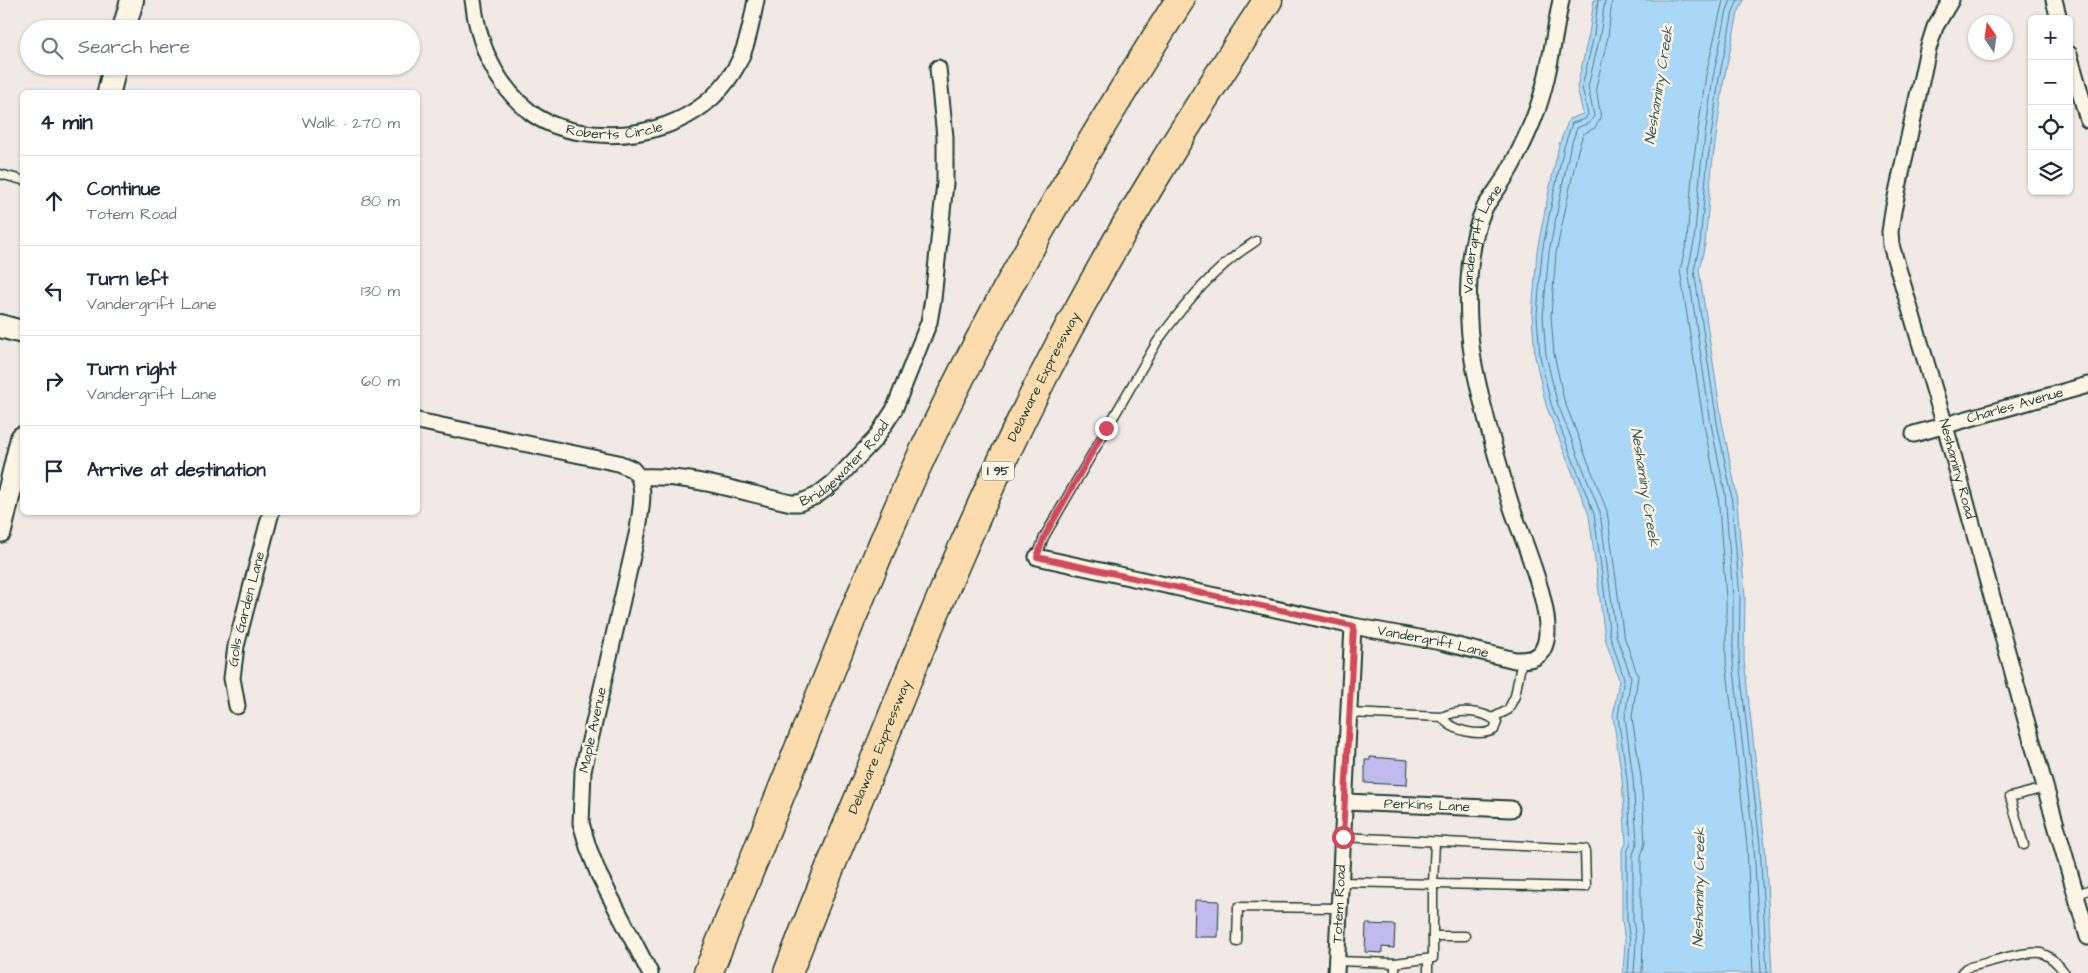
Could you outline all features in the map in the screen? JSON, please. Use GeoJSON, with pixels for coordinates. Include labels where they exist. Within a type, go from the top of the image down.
{"type":"FeatureCollection","features":[{"type":"Feature","properties":{"kind":"highway"},"geometry":{"type":"LineString","coordinates":[[708,973],[894,516],[923,454],[965,368],[1032,242],[1118,97],[1180,0]]}},
{"type":"Feature","properties":{"kind":"highway","name":"Delaware Expressway"},"geometry":{"type":"LineString","coordinates":[[788,973],[933,618],[1044,374],[1117,242],[1178,140],[1268,0]]}},
{"type":"Feature","properties":{"kind":"main road"},"geometry":{"type":"LineString","coordinates":[[126,20],[132,0]]}},
{"type":"Feature","properties":{"kind":"main road"},"geometry":{"type":"LineString","coordinates":[[109,90],[113,75]]}},
{"type":"Feature","properties":{"kind":"main road"},"geometry":{"type":"LineString","coordinates":[[0,326],[20,331]]}},
{"type":"Feature","properties":{"kind":"main road"},"geometry":{"type":"LineString","coordinates":[[0,531],[20,446]]}},
{"type":"Feature","properties":{"kind":"street","name":"Roberts Circle"},"geometry":{"type":"LineString","coordinates":[[473,0],[476,22],[484,51],[502,83],[520,104],[541,118],[570,130],[617,136],[645,133],[683,118],[705,103],[718,91],[733,73],[740,60],[750,30],[756,0]]}},
{"type":"Feature","properties":{"kind":"street","name":"Vandergrift Lane"},"geometry":{"type":"LineString","coordinates":[[1037,557],[1354,626],[1522,660],[1535,658],[1544,648],[1547,640],[1544,604],[1538,580],[1510,503],[1485,413],[1473,359],[1468,298],[1473,246],[1478,226],[1484,209],[1501,184],[1534,118],[1544,85],[1561,0]]}},
{"type":"Feature","properties":{"kind":"street","name":"Neshaminy Road"},"geometry":{"type":"LineString","coordinates":[[1951,0],[1935,27],[1928,49],[1890,232],[1894,260],[1944,426],[2045,788],[2082,893],[2088,937]]}},
{"type":"Feature","properties":{"kind":"street"},"geometry":{"type":"LineString","coordinates":[[2054,0],[2058,15]]}},
{"type":"Feature","properties":{"kind":"street"},"geometry":{"type":"LineString","coordinates":[[2071,60],[2088,120]]}},
{"type":"Feature","properties":{"kind":"street","name":"Bridgewater Road"},"geometry":{"type":"LineString","coordinates":[[639,477],[660,476],[689,479],[791,503],[800,503],[816,496],[833,483],[875,439],[894,410],[904,387],[928,322],[933,299],[945,183],[945,137],[938,68]]}},
{"type":"Feature","properties":{"kind":"street","name":"Charles Avenue"},"geometry":{"type":"LineString","coordinates":[[1914,434],[2088,385]]}},
{"type":"Feature","properties":{"kind":"street"},"geometry":{"type":"LineString","coordinates":[[420,421],[618,463],[632,470],[639,477]]}},
{"type":"Feature","properties":{"kind":"street","name":"Maple Avenue"},"geometry":{"type":"LineString","coordinates":[[639,477],[642,485],[642,500],[639,522],[583,772],[581,823],[599,875],[650,973]]}},
{"type":"Feature","properties":{"kind":"street","name":"Golls Garden Lane"},"geometry":{"type":"LineString","coordinates":[[237,706],[232,678],[236,646],[270,515]]}},
{"type":"Feature","properties":{"kind":"street","name":"Totem Road"},"geometry":{"type":"LineString","coordinates":[[1337,967],[1354,626]]}},
{"type":"Feature","properties":{"kind":"street","name":"Perkins Lane"},"geometry":{"type":"LineString","coordinates":[[1345,802],[1511,809]]}},
{"type":"Feature","properties":{"kind":"lane"},"geometry":{"type":"LineString","coordinates":[[0,174],[20,179]]}},
{"type":"Feature","properties":{"kind":"lane","name":"Vandergrift Lane"},"geometry":{"type":"LineString","coordinates":[[1037,557],[1044,537],[1157,342],[1179,312],[1218,270],[1235,255],[1256,241]]}},
{"type":"Feature","properties":{"kind":"lane"},"geometry":{"type":"LineString","coordinates":[[1492,718],[1508,710],[1515,696],[1522,660]]}},
{"type":"Feature","properties":{"kind":"lane"},"geometry":{"type":"LineString","coordinates":[[1349,713],[1442,716],[1453,711],[1489,715],[1497,722],[1494,730],[1486,734],[1452,727],[1442,716]]}},
{"type":"Feature","properties":{"kind":"lane"},"geometry":{"type":"LineString","coordinates":[[2024,845],[2010,797],[2045,788]]}},
{"type":"Feature","properties":{"kind":"lane"},"geometry":{"type":"LineString","coordinates":[[1341,882],[1586,887],[1585,849],[1343,837]]}},
{"type":"Feature","properties":{"kind":"lane"},"geometry":{"type":"LineString","coordinates":[[1337,967],[1433,958],[1435,842]]}},
{"type":"Feature","properties":{"kind":"lane"},"geometry":{"type":"LineString","coordinates":[[1237,942],[1238,907],[1339,908]]}},
{"type":"Feature","properties":{"kind":"lane"},"geometry":{"type":"LineString","coordinates":[[1433,936],[1465,936]]}},
{"type":"Feature","properties":{"kind":"lane"},"geometry":{"type":"LineString","coordinates":[[1961,973],[1966,968],[2030,953],[2042,953],[2056,962],[2065,973]]}},
{"type":"Feature","properties":{"kind":"lane"},"geometry":{"type":"LineString","coordinates":[[1428,959],[1428,973]]}},
{"type":"Feature","properties":{"kind":"lane"},"geometry":{"type":"LineString","coordinates":[[1394,962],[1395,973]]}},
{"type":"Feature","properties":{"kind":"water","name":"Neshaminy Creek"},"geometry":{"type":"Polygon","coordinates":[[[1594,0],[1744,0],[1738,13],[1724,79],[1712,166],[1705,244],[1699,270],[1722,422],[1736,491],[1745,597],[1744,660],[1765,845],[1772,973],[1623,973],[1625,942],[1622,920],[1622,850],[1626,844],[1622,779],[1613,716],[1619,680],[1605,638],[1589,515],[1546,405],[1535,357],[1532,316],[1537,251],[1559,145],[1569,119],[1583,114],[1577,87],[1589,34],[1594,0]]]}},
{"type":"Feature","properties":{"kind":"building"},"geometry":{"type":"Polygon","coordinates":[[[1370,757],[1408,760],[1407,785],[1365,783],[1365,760],[1370,760],[1370,757]]]}},
{"type":"Feature","properties":{"kind":"building"},"geometry":{"type":"Polygon","coordinates":[[[1195,900],[1219,901],[1218,937],[1194,937],[1195,900]]]}},
{"type":"Feature","properties":{"kind":"building"},"geometry":{"type":"Polygon","coordinates":[[[1366,924],[1395,925],[1394,948],[1382,947],[1382,953],[1365,952],[1366,924]]]}},
{"type":"Feature","properties":{"kind":"route"},"geometry":{"type":"LineString","coordinates":[[1106,428],[1088,463],[1044,537],[1037,557],[1354,626],[1343,837]]}}]}
